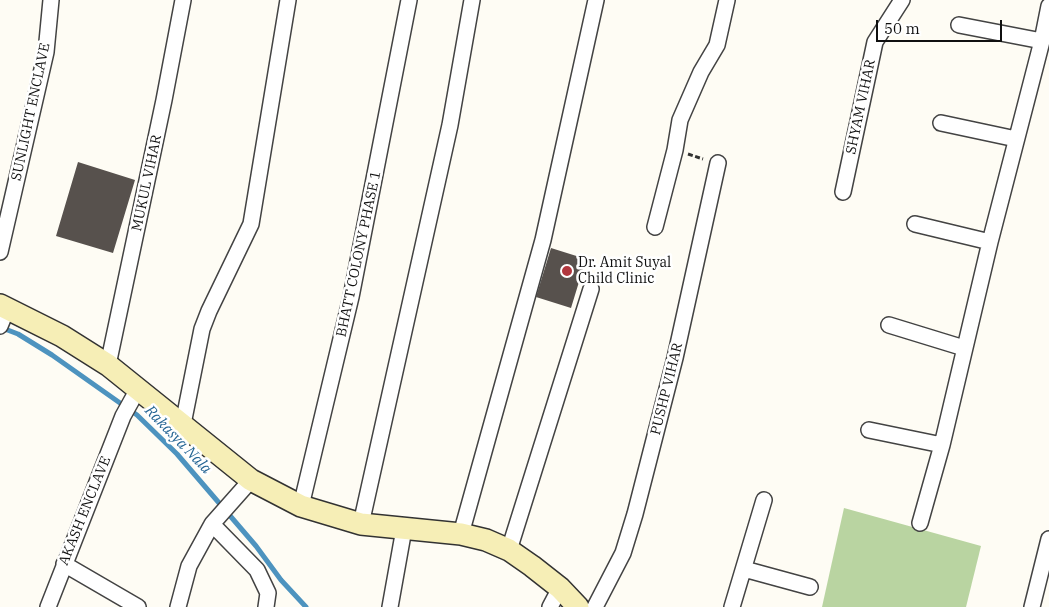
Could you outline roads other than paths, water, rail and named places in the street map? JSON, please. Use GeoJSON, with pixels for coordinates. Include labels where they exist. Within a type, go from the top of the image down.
{"type":"FeatureCollection","features":[{"type":"Feature","properties":{"kind":"street","name":"SUNLIGHT ENCLAVE"},"geometry":{"type":"LineString","coordinates":[[0,252],[46,52],[52,0]]}},
{"type":"Feature","properties":{"kind":"street","name":"MUKUL VIHAR"},"geometry":{"type":"LineString","coordinates":[[108,365],[164,100],[183,0]]}},
{"type":"Feature","properties":{"kind":"street"},"geometry":{"type":"LineString","coordinates":[[183,424],[202,330],[251,224],[288,0]]}},
{"type":"Feature","properties":{"kind":"street","name":"BHATT COLONY PHASE 1"},"geometry":{"type":"LineString","coordinates":[[301,506],[351,297],[409,0]]}},
{"type":"Feature","properties":{"kind":"street"},"geometry":{"type":"LineString","coordinates":[[361,524],[450,124],[472,0]]}},
{"type":"Feature","properties":{"kind":"street"},"geometry":{"type":"LineString","coordinates":[[461,534],[542,240],[596,0]]}},
{"type":"Feature","properties":{"kind":"street"},"geometry":{"type":"LineString","coordinates":[[655,227],[675,150],[680,120],[700,72],[717,45],[727,0]]}},
{"type":"Feature","properties":{"kind":"street","name":"SHYAM VIHAR"},"geometry":{"type":"LineString","coordinates":[[843,192],[875,42],[902,0]]}},
{"type":"Feature","properties":{"kind":"street"},"geometry":{"type":"LineString","coordinates":[[920,523],[942,445],[964,348],[1049,6]]}},
{"type":"Feature","properties":{"kind":"street"},"geometry":{"type":"LineString","coordinates":[[959,25],[1042,40]]}},
{"type":"Feature","properties":{"kind":"street"},"geometry":{"type":"LineString","coordinates":[[941,123],[1016,139]]}},
{"type":"Feature","properties":{"kind":"street","name":"PUSHP VIHAR"},"geometry":{"type":"LineString","coordinates":[[594,607],[624,553],[635,514],[675,358],[718,164]]}},
{"type":"Feature","properties":{"kind":"street"},"geometry":{"type":"LineString","coordinates":[[915,224],[990,242]]}},
{"type":"Feature","properties":{"kind":"street"},"geometry":{"type":"LineString","coordinates":[[509,550],[591,289]]}},
{"type":"Feature","properties":{"kind":"street"},"geometry":{"type":"LineString","coordinates":[[3,315],[62,336],[108,365],[134,395],[183,424],[251,480],[301,506],[361,524],[461,534],[486,540],[509,550],[532,566],[560,588],[578,607]]}},
{"type":"Feature","properties":{"kind":"street"},"geometry":{"type":"LineString","coordinates":[[889,325],[964,348]]}},
{"type":"Feature","properties":{"kind":"street","name":"AKASH ENCLAVE"},"geometry":{"type":"LineString","coordinates":[[48,607],[123,416],[134,395]]}},
{"type":"Feature","properties":{"kind":"street"},"geometry":{"type":"LineString","coordinates":[[869,430],[942,445]]}},
{"type":"Feature","properties":{"kind":"street"},"geometry":{"type":"LineString","coordinates":[[178,607],[189,566],[213,522],[251,480]]}},
{"type":"Feature","properties":{"kind":"street"},"geometry":{"type":"LineString","coordinates":[[732,607],[764,500]]}},
{"type":"Feature","properties":{"kind":"street"},"geometry":{"type":"LineString","coordinates":[[213,522],[257,570],[268,593],[266,607]]}},
{"type":"Feature","properties":{"kind":"street"},"geometry":{"type":"LineString","coordinates":[[390,607],[404,529]]}},
{"type":"Feature","properties":{"kind":"street"},"geometry":{"type":"LineString","coordinates":[[1032,607],[1049,539]]}},
{"type":"Feature","properties":{"kind":"street"},"geometry":{"type":"LineString","coordinates":[[64,564],[138,607]]}},
{"type":"Feature","properties":{"kind":"street"},"geometry":{"type":"LineString","coordinates":[[744,569],[810,587]]}},
{"type":"Feature","properties":{"kind":"street"},"geometry":{"type":"LineString","coordinates":[[550,607],[560,588]]}},
{"type":"Feature","properties":{"kind":"waterway","name":"Rakasya Nala"},"geometry":{"type":"LineString","coordinates":[[0,327],[18,334],[52,355],[137,415],[177,454],[256,546],[281,580],[306,607]]}},
{"type":"Feature","properties":{"kind":"place","name":"Dr. Amit Suyal Child Clinic"},"geometry":{"type":"Point","coordinates":[567,271]}}]}
